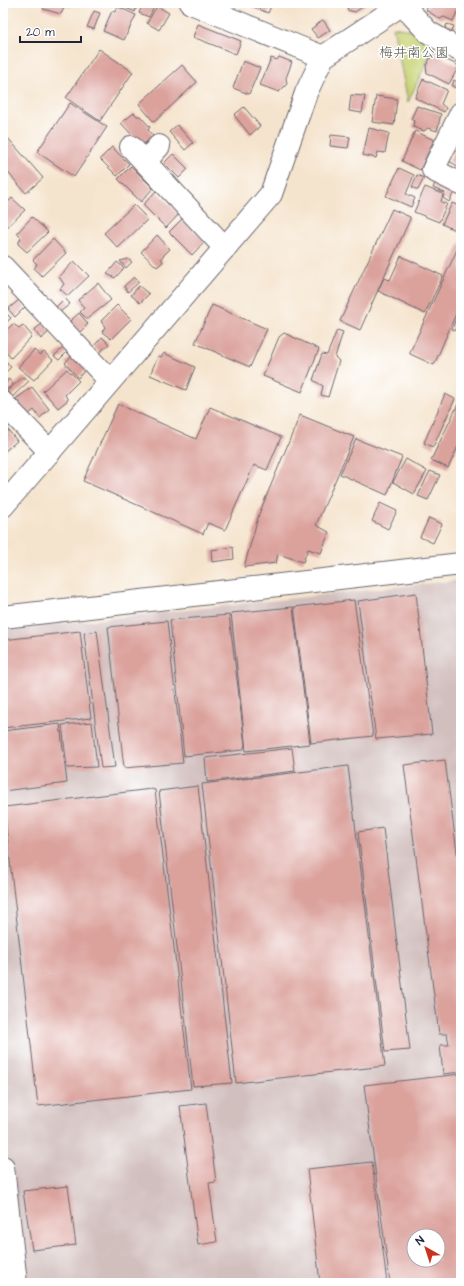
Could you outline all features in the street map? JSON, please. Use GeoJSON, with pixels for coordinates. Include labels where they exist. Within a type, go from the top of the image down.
{"type":"FeatureCollection","features":[{"type":"Feature","properties":{"kind":"street"},"geometry":{"type":"LineString","coordinates":[[191,3],[323,57]]}},
{"type":"Feature","properties":{"kind":"street"},"geometry":{"type":"LineString","coordinates":[[3,506],[271,194],[306,93],[323,57],[404,4],[428,32],[461,51]]}},
{"type":"Feature","properties":{"kind":"street"},"geometry":{"type":"LineString","coordinates":[[461,113],[432,170],[461,184]]}},
{"type":"Feature","properties":{"kind":"street"},"geometry":{"type":"LineString","coordinates":[[145,152],[225,248]]}},
{"type":"Feature","properties":{"kind":"street"},"geometry":{"type":"LineString","coordinates":[[3,267],[110,381]]}},
{"type":"Feature","properties":{"kind":"street"},"geometry":{"type":"LineString","coordinates":[[3,403],[50,452]]}},
{"type":"Feature","properties":{"kind":"street"},"geometry":{"type":"LineString","coordinates":[[3,617],[461,564]]}},
{"type":"Feature","properties":{"kind":"street"},"geometry":{"type":"LineString","coordinates":[[3,1167],[16,1283]]}},
{"type":"Feature","properties":{"kind":"shaded area"},"geometry":{"type":"Polygon","coordinates":[[[461,580],[461,1283],[3,1283],[3,630],[461,580]]]}},
{"type":"Feature","properties":{"kind":"green space","name":"梅井南公園"},"geometry":{"type":"Polygon","coordinates":[[[393,27],[411,30],[434,47],[408,102],[393,27]]]}},
{"type":"Feature","properties":{"kind":"building"},"geometry":{"type":"Polygon","coordinates":[[[45,3],[72,3],[70,7],[65,6],[61,14],[43,9],[45,3]]]}},
{"type":"Feature","properties":{"kind":"building"},"geometry":{"type":"Polygon","coordinates":[[[121,3],[138,3],[135,12],[121,6],[121,3]]]}},
{"type":"Feature","properties":{"kind":"building"},"geometry":{"type":"Polygon","coordinates":[[[143,3],[155,5],[149,17],[139,13],[143,3]]]}},
{"type":"Feature","properties":{"kind":"building"},"geometry":{"type":"Polygon","coordinates":[[[244,3],[283,3],[281,7],[272,4],[268,13],[244,3]]]}},
{"type":"Feature","properties":{"kind":"building"},"geometry":{"type":"Polygon","coordinates":[[[349,3],[368,3],[355,12],[347,10],[349,3]]]}},
{"type":"Feature","properties":{"kind":"building"},"geometry":{"type":"Polygon","coordinates":[[[430,3],[461,4],[453,21],[444,17],[440,19],[426,10],[430,3]]]}},
{"type":"Feature","properties":{"kind":"building"},"geometry":{"type":"Polygon","coordinates":[[[157,6],[169,13],[159,30],[147,23],[157,6]]]}},
{"type":"Feature","properties":{"kind":"building"},"geometry":{"type":"Polygon","coordinates":[[[118,7],[136,15],[124,40],[103,31],[112,11],[115,12],[118,7]]]}},
{"type":"Feature","properties":{"kind":"building"},"geometry":{"type":"Polygon","coordinates":[[[94,11],[100,13],[94,29],[87,27],[94,11]]]}},
{"type":"Feature","properties":{"kind":"building"},"geometry":{"type":"Polygon","coordinates":[[[323,20],[330,30],[318,38],[311,29],[323,20]]]}},
{"type":"Feature","properties":{"kind":"building"},"geometry":{"type":"Polygon","coordinates":[[[198,24],[241,41],[236,54],[193,37],[198,24]]]}},
{"type":"Feature","properties":{"kind":"building"},"geometry":{"type":"Polygon","coordinates":[[[447,24],[454,26],[451,34],[444,32],[447,24]]]}},
{"type":"Feature","properties":{"kind":"building"},"geometry":{"type":"Polygon","coordinates":[[[99,49],[133,72],[100,121],[66,98],[99,49]]]}},
{"type":"Feature","properties":{"kind":"building"},"geometry":{"type":"Polygon","coordinates":[[[433,53],[459,66],[449,84],[427,73],[426,66],[433,53]]]}},
{"type":"Feature","properties":{"kind":"building"},"geometry":{"type":"Polygon","coordinates":[[[279,57],[292,62],[286,78],[287,84],[279,92],[260,85],[271,58],[277,60],[279,57]]]}},
{"type":"Feature","properties":{"kind":"building"},"geometry":{"type":"Polygon","coordinates":[[[243,61],[260,68],[249,94],[233,88],[243,61]]]}},
{"type":"Feature","properties":{"kind":"building"},"geometry":{"type":"Polygon","coordinates":[[[182,65],[197,82],[154,122],[139,104],[182,65]]]}},
{"type":"Feature","properties":{"kind":"building"},"geometry":{"type":"Polygon","coordinates":[[[423,79],[447,90],[441,104],[446,108],[444,112],[415,98],[423,79]]]}},
{"type":"Feature","properties":{"kind":"building"},"geometry":{"type":"Polygon","coordinates":[[[454,80],[461,84],[459,90],[452,86],[454,80]]]}},
{"type":"Feature","properties":{"kind":"building"},"geometry":{"type":"Polygon","coordinates":[[[351,95],[365,96],[362,113],[349,111],[351,95]]]}},
{"type":"Feature","properties":{"kind":"building"},"geometry":{"type":"Polygon","coordinates":[[[376,96],[397,99],[394,125],[372,122],[376,96]]]}},
{"type":"Feature","properties":{"kind":"building"},"geometry":{"type":"Polygon","coordinates":[[[70,103],[107,127],[74,177],[37,152],[70,103]]]}},
{"type":"Feature","properties":{"kind":"building"},"geometry":{"type":"Polygon","coordinates":[[[417,106],[441,114],[437,131],[428,128],[424,131],[413,127],[414,121],[411,119],[417,106]]]}},
{"type":"Feature","properties":{"kind":"building"},"geometry":{"type":"Polygon","coordinates":[[[244,107],[260,126],[250,135],[234,115],[244,107]]]}},
{"type":"Feature","properties":{"kind":"building"},"geometry":{"type":"Polygon","coordinates":[[[134,113],[137,116],[140,116],[150,127],[148,130],[153,136],[142,146],[121,123],[134,113]]]}},
{"type":"Feature","properties":{"kind":"building"},"geometry":{"type":"Polygon","coordinates":[[[177,125],[193,143],[185,150],[169,132],[177,125]]]}},
{"type":"Feature","properties":{"kind":"building"},"geometry":{"type":"Polygon","coordinates":[[[369,128],[389,133],[385,153],[378,152],[376,158],[363,155],[369,128]]]}},
{"type":"Feature","properties":{"kind":"building"},"geometry":{"type":"Polygon","coordinates":[[[415,131],[434,140],[420,170],[402,161],[415,131]]]}},
{"type":"Feature","properties":{"kind":"building"},"geometry":{"type":"Polygon","coordinates":[[[331,135],[350,137],[348,148],[330,146],[331,135]]]}},
{"type":"Feature","properties":{"kind":"building"},"geometry":{"type":"Polygon","coordinates":[[[461,136],[461,164],[459,167],[449,161],[461,136]]]}},
{"type":"Feature","properties":{"kind":"building"},"geometry":{"type":"Polygon","coordinates":[[[7,137],[43,178],[26,193],[3,167],[3,140],[7,137]]]}},
{"type":"Feature","properties":{"kind":"building"},"geometry":{"type":"Polygon","coordinates":[[[112,147],[129,164],[117,176],[100,159],[112,147]]]}},
{"type":"Feature","properties":{"kind":"building"},"geometry":{"type":"Polygon","coordinates":[[[173,154],[188,169],[179,178],[164,163],[173,154]]]}},
{"type":"Feature","properties":{"kind":"building"},"geometry":{"type":"Polygon","coordinates":[[[131,166],[153,188],[141,202],[118,179],[131,166]]]}},
{"type":"Feature","properties":{"kind":"building"},"geometry":{"type":"Polygon","coordinates":[[[399,168],[414,175],[406,194],[415,198],[411,207],[386,196],[399,168]]]}},
{"type":"Feature","properties":{"kind":"building"},"geometry":{"type":"Polygon","coordinates":[[[417,175],[424,178],[418,190],[412,187],[417,175]]]}},
{"type":"Feature","properties":{"kind":"building"},"geometry":{"type":"Polygon","coordinates":[[[435,183],[454,192],[449,202],[443,198],[445,193],[433,188],[435,183]]]}},
{"type":"Feature","properties":{"kind":"building"},"geometry":{"type":"Polygon","coordinates":[[[425,187],[443,194],[441,202],[447,204],[439,222],[414,212],[425,187]]]}},
{"type":"Feature","properties":{"kind":"building"},"geometry":{"type":"Polygon","coordinates":[[[156,191],[179,214],[166,228],[143,205],[156,191]]]}},
{"type":"Feature","properties":{"kind":"building"},"geometry":{"type":"Polygon","coordinates":[[[12,198],[25,210],[3,231],[3,207],[12,198]]]}},
{"type":"Feature","properties":{"kind":"building"},"geometry":{"type":"Polygon","coordinates":[[[452,203],[461,207],[461,233],[442,224],[452,203]]]}},
{"type":"Feature","properties":{"kind":"building"},"geometry":{"type":"Polygon","coordinates":[[[134,205],[148,219],[118,248],[104,233],[134,205]]]}},
{"type":"Feature","properties":{"kind":"building"},"geometry":{"type":"Polygon","coordinates":[[[392,209],[410,217],[410,219],[360,330],[340,321],[392,209]]]}},
{"type":"Feature","properties":{"kind":"building"},"geometry":{"type":"Polygon","coordinates":[[[32,217],[48,232],[27,252],[18,244],[21,238],[17,233],[32,217]]]}},
{"type":"Feature","properties":{"kind":"building"},"geometry":{"type":"Polygon","coordinates":[[[182,219],[205,241],[192,255],[169,232],[182,219]]]}},
{"type":"Feature","properties":{"kind":"building"},"geometry":{"type":"Polygon","coordinates":[[[157,235],[170,249],[161,258],[163,262],[157,267],[141,252],[157,235]]]}},
{"type":"Feature","properties":{"kind":"building"},"geometry":{"type":"Polygon","coordinates":[[[53,239],[66,253],[42,276],[34,269],[37,264],[33,260],[53,239]]]}},
{"type":"Feature","properties":{"kind":"building"},"geometry":{"type":"Polygon","coordinates":[[[461,241],[461,302],[434,365],[410,354],[410,352],[461,241]]]}},
{"type":"Feature","properties":{"kind":"building"},"geometry":{"type":"Polygon","coordinates":[[[401,256],[443,276],[425,314],[378,291],[384,278],[390,280],[401,256]]]}},
{"type":"Feature","properties":{"kind":"building"},"geometry":{"type":"Polygon","coordinates":[[[128,259],[132,262],[126,268],[120,261],[128,259]]]}},
{"type":"Feature","properties":{"kind":"building"},"geometry":{"type":"Polygon","coordinates":[[[74,261],[89,276],[68,296],[60,289],[64,284],[59,277],[74,261]]]}},
{"type":"Feature","properties":{"kind":"building"},"geometry":{"type":"Polygon","coordinates":[[[117,262],[124,268],[115,278],[107,274],[117,262]]]}},
{"type":"Feature","properties":{"kind":"building"},"geometry":{"type":"Polygon","coordinates":[[[134,277],[139,282],[128,292],[124,286],[134,277]]]}},
{"type":"Feature","properties":{"kind":"building"},"geometry":{"type":"Polygon","coordinates":[[[98,283],[111,300],[87,319],[80,312],[84,308],[78,300],[98,283]]]}},
{"type":"Feature","properties":{"kind":"building"},"geometry":{"type":"Polygon","coordinates":[[[139,286],[149,294],[140,303],[131,295],[139,286]]]}},
{"type":"Feature","properties":{"kind":"building"},"geometry":{"type":"Polygon","coordinates":[[[65,298],[70,304],[60,312],[56,307],[65,298]]]}},
{"type":"Feature","properties":{"kind":"building"},"geometry":{"type":"Polygon","coordinates":[[[19,300],[25,307],[15,317],[8,309],[19,300]]]}},
{"type":"Feature","properties":{"kind":"building"},"geometry":{"type":"Polygon","coordinates":[[[117,305],[131,319],[111,339],[102,332],[105,327],[101,321],[117,305]]]}},
{"type":"Feature","properties":{"kind":"building"},"geometry":{"type":"Polygon","coordinates":[[[212,305],[267,329],[250,367],[195,343],[212,305]]]}},
{"type":"Feature","properties":{"kind":"building"},"geometry":{"type":"Polygon","coordinates":[[[461,306],[461,332],[452,329],[461,306]]]}},
{"type":"Feature","properties":{"kind":"building"},"geometry":{"type":"Polygon","coordinates":[[[3,310],[11,318],[3,326],[3,310]]]}},
{"type":"Feature","properties":{"kind":"building"},"geometry":{"type":"Polygon","coordinates":[[[79,313],[88,324],[80,332],[69,322],[79,313]]]}},
{"type":"Feature","properties":{"kind":"building"},"geometry":{"type":"Polygon","coordinates":[[[43,323],[50,331],[41,339],[34,330],[43,323]]]}},
{"type":"Feature","properties":{"kind":"building"},"geometry":{"type":"Polygon","coordinates":[[[13,324],[19,328],[23,325],[32,336],[11,358],[3,349],[3,333],[13,324]]]}},
{"type":"Feature","properties":{"kind":"building"},"geometry":{"type":"Polygon","coordinates":[[[337,330],[343,332],[335,357],[339,361],[328,397],[321,395],[323,386],[313,380],[322,354],[327,355],[337,330]]]}},
{"type":"Feature","properties":{"kind":"building"},"geometry":{"type":"Polygon","coordinates":[[[284,333],[319,349],[302,392],[263,376],[279,337],[284,333]]]}},
{"type":"Feature","properties":{"kind":"building"},"geometry":{"type":"Polygon","coordinates":[[[102,337],[109,344],[99,353],[93,347],[102,337]]]}},
{"type":"Feature","properties":{"kind":"building"},"geometry":{"type":"Polygon","coordinates":[[[64,347],[69,350],[59,360],[54,356],[64,347]]]}},
{"type":"Feature","properties":{"kind":"building"},"geometry":{"type":"Polygon","coordinates":[[[34,350],[40,355],[44,352],[53,360],[34,380],[18,367],[34,350]]]}},
{"type":"Feature","properties":{"kind":"building"},"geometry":{"type":"Polygon","coordinates":[[[164,353],[195,367],[186,390],[150,375],[158,356],[161,357],[164,353]]]}},
{"type":"Feature","properties":{"kind":"building"},"geometry":{"type":"Polygon","coordinates":[[[73,354],[87,368],[78,378],[65,363],[73,354]]]}},
{"type":"Feature","properties":{"kind":"building"},"geometry":{"type":"Polygon","coordinates":[[[3,358],[11,367],[3,375],[3,358]]]}},
{"type":"Feature","properties":{"kind":"building"},"geometry":{"type":"Polygon","coordinates":[[[67,369],[79,381],[65,395],[68,400],[58,408],[43,391],[67,369]]]}},
{"type":"Feature","properties":{"kind":"building"},"geometry":{"type":"Polygon","coordinates":[[[23,377],[29,381],[11,398],[5,393],[23,377]]]}},
{"type":"Feature","properties":{"kind":"building"},"geometry":{"type":"Polygon","coordinates":[[[9,379],[13,384],[8,389],[3,385],[9,379]]]}},
{"type":"Feature","properties":{"kind":"building"},"geometry":{"type":"Polygon","coordinates":[[[32,387],[49,409],[40,418],[34,410],[29,414],[16,399],[32,387]]]}},
{"type":"Feature","properties":{"kind":"building"},"geometry":{"type":"Polygon","coordinates":[[[445,394],[455,399],[433,447],[424,443],[445,394]]]}},
{"type":"Feature","properties":{"kind":"building"},"geometry":{"type":"Polygon","coordinates":[[[461,398],[461,440],[448,468],[431,460],[461,398]]]}},
{"type":"Feature","properties":{"kind":"building"},"geometry":{"type":"Polygon","coordinates":[[[118,404],[196,439],[210,407],[281,437],[267,470],[254,465],[225,530],[208,523],[203,534],[83,481],[118,404]]]}},
{"type":"Feature","properties":{"kind":"building"},"geometry":{"type":"Polygon","coordinates":[[[300,415],[354,437],[316,525],[329,532],[321,553],[308,549],[303,562],[278,554],[276,563],[244,567],[259,514],[300,415]]]}},
{"type":"Feature","properties":{"kind":"building"},"geometry":{"type":"Polygon","coordinates":[[[4,425],[17,441],[4,452],[3,426],[4,425]]]}},
{"type":"Feature","properties":{"kind":"building"},"geometry":{"type":"Polygon","coordinates":[[[356,439],[402,457],[387,495],[340,474],[356,439]]]}},
{"type":"Feature","properties":{"kind":"building"},"geometry":{"type":"Polygon","coordinates":[[[406,459],[427,471],[414,494],[393,482],[406,459]]]}},
{"type":"Feature","properties":{"kind":"building"},"geometry":{"type":"Polygon","coordinates":[[[430,471],[440,475],[428,500],[418,496],[430,471]]]}},
{"type":"Feature","properties":{"kind":"building"},"geometry":{"type":"Polygon","coordinates":[[[380,503],[397,511],[388,529],[372,521],[380,503]]]}},
{"type":"Feature","properties":{"kind":"building"},"geometry":{"type":"Polygon","coordinates":[[[429,518],[442,524],[433,543],[420,537],[429,518]]]}},
{"type":"Feature","properties":{"kind":"building"},"geometry":{"type":"Polygon","coordinates":[[[233,547],[234,559],[212,562],[211,550],[233,547]]]}},
{"type":"Feature","properties":{"kind":"building"},"geometry":{"type":"Polygon","coordinates":[[[416,593],[432,734],[376,739],[358,601],[416,593]]]}},
{"type":"Feature","properties":{"kind":"building"},"geometry":{"type":"Polygon","coordinates":[[[354,600],[373,736],[311,743],[294,607],[354,600]]]}},
{"type":"Feature","properties":{"kind":"building"},"geometry":{"type":"Polygon","coordinates":[[[293,607],[310,744],[246,751],[231,613],[293,607]]]}},
{"type":"Feature","properties":{"kind":"building"},"geometry":{"type":"Polygon","coordinates":[[[229,615],[245,745],[243,750],[184,756],[170,620],[229,615]]]}},
{"type":"Feature","properties":{"kind":"building"},"geometry":{"type":"Polygon","coordinates":[[[167,621],[183,763],[124,768],[108,627],[167,621]]]}},
{"type":"Feature","properties":{"kind":"building"},"geometry":{"type":"Polygon","coordinates":[[[80,631],[91,718],[3,728],[3,640],[80,631]]]}},
{"type":"Feature","properties":{"kind":"building"},"geometry":{"type":"Polygon","coordinates":[[[97,631],[115,767],[101,768],[84,633],[97,631]]]}},
{"type":"Feature","properties":{"kind":"building"},"geometry":{"type":"Polygon","coordinates":[[[92,722],[97,767],[67,768],[62,725],[92,722]]]}},
{"type":"Feature","properties":{"kind":"building"},"geometry":{"type":"Polygon","coordinates":[[[60,724],[67,783],[3,791],[3,731],[60,724]]]}},
{"type":"Feature","properties":{"kind":"building"},"geometry":{"type":"Polygon","coordinates":[[[292,748],[295,771],[207,782],[205,758],[292,748]]]}},
{"type":"Feature","properties":{"kind":"building"},"geometry":{"type":"Polygon","coordinates":[[[445,760],[461,884],[461,1072],[443,1074],[440,1045],[449,1045],[447,1034],[439,1034],[404,765],[445,760]]]}},
{"type":"Feature","properties":{"kind":"building"},"geometry":{"type":"Polygon","coordinates":[[[348,766],[385,1066],[236,1083],[202,784],[348,766]]]}},
{"type":"Feature","properties":{"kind":"building"},"geometry":{"type":"Polygon","coordinates":[[[198,786],[232,1083],[193,1086],[159,791],[198,786]]]}},
{"type":"Feature","properties":{"kind":"building"},"geometry":{"type":"Polygon","coordinates":[[[151,789],[155,790],[191,1089],[38,1106],[4,809],[5,807],[151,789]]]}},
{"type":"Feature","properties":{"kind":"building"},"geometry":{"type":"Polygon","coordinates":[[[383,828],[410,1050],[385,1052],[358,832],[383,828]]]}},
{"type":"Feature","properties":{"kind":"building"},"geometry":{"type":"Polygon","coordinates":[[[461,1074],[461,1283],[390,1283],[364,1085],[461,1074]]]}},
{"type":"Feature","properties":{"kind":"building"},"geometry":{"type":"Polygon","coordinates":[[[206,1103],[216,1182],[209,1183],[217,1242],[198,1245],[180,1106],[206,1103]]]}},
{"type":"Feature","properties":{"kind":"building"},"geometry":{"type":"Polygon","coordinates":[[[372,1162],[387,1283],[320,1283],[307,1169],[372,1162]]]}},
{"type":"Feature","properties":{"kind":"building"},"geometry":{"type":"Polygon","coordinates":[[[68,1186],[76,1245],[32,1250],[23,1191],[68,1186]]]}}]}
